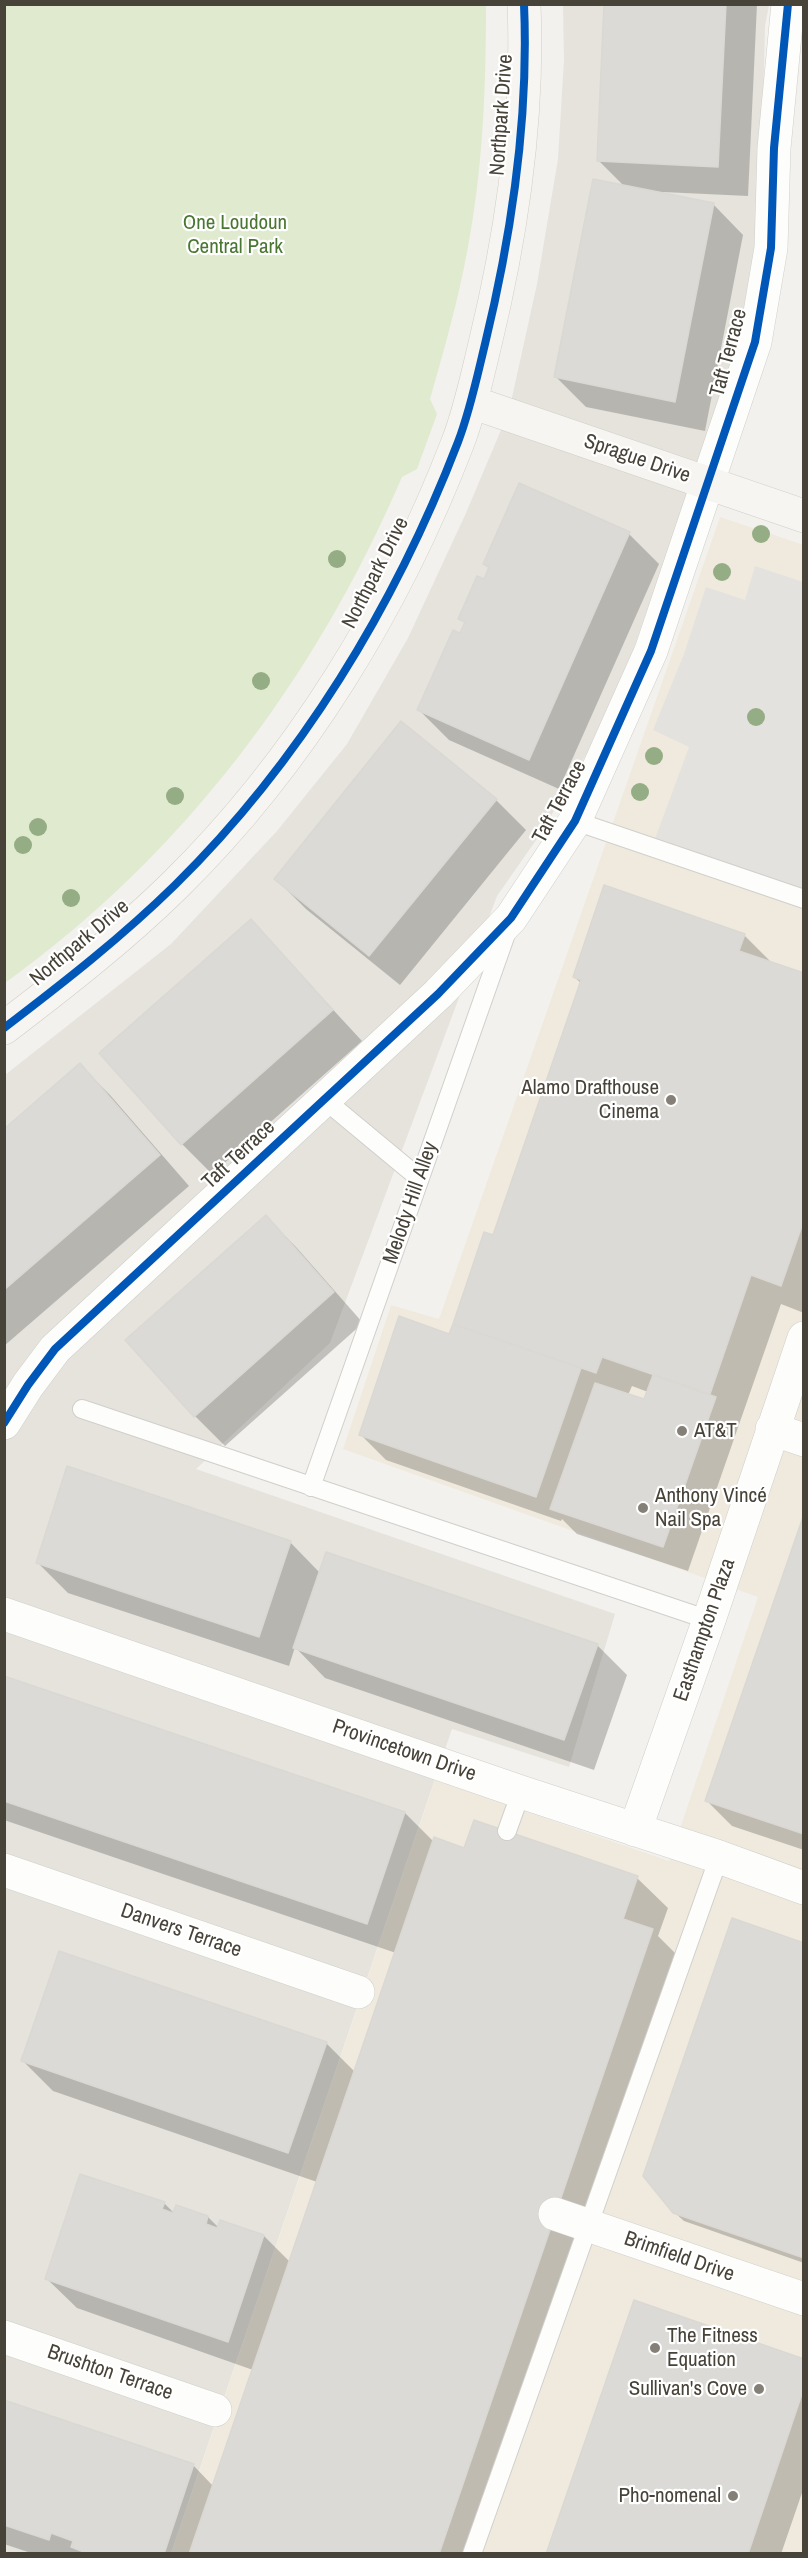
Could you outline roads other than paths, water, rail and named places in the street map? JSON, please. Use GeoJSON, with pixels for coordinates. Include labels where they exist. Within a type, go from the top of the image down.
{"type":"FeatureCollection","features":[{"type":"Feature","properties":{"kind":"street","name":"Northpark Drive"},"geometry":{"type":"LineString","coordinates":[[4,1028],[70,978],[175,885],[253,799],[297,742],[338,683],[394,583],[458,441],[471,402],[496,300],[514,198],[522,122],[524,4]]}},
{"type":"Feature","properties":{"kind":"street","name":"Taft Terrace"},"geometry":{"type":"LineString","coordinates":[[4,1423],[55,1348],[438,994],[511,918],[575,821],[651,651],[755,342],[771,248],[774,148],[788,4]]}},
{"type":"Feature","properties":{"kind":"street","name":"Sprague Drive"},"geometry":{"type":"LineString","coordinates":[[471,402],[804,516]]}},
{"type":"Feature","properties":{"kind":"street","name":"Easthampton Plaza"},"geometry":{"type":"LineString","coordinates":[[635,1830],[804,1338]]}},
{"type":"Feature","properties":{"kind":"street"},"geometry":{"type":"LineString","coordinates":[[772,1429],[804,1440]]}},
{"type":"Feature","properties":{"kind":"street","name":"Provincetown Drive"},"geometry":{"type":"LineString","coordinates":[[4,1614],[804,1888]]}},
{"type":"Feature","properties":{"kind":"street","name":"Danvers Terrace"},"geometry":{"type":"LineString","coordinates":[[4,1870],[358,1992]]}},
{"type":"Feature","properties":{"kind":"street","name":"Brimfield Drive"},"geometry":{"type":"LineString","coordinates":[[555,2214],[804,2299]]}},
{"type":"Feature","properties":{"kind":"street","name":"Brushton Terrace"},"geometry":{"type":"LineString","coordinates":[[4,2337],[215,2409]]}},
{"type":"Feature","properties":{"kind":"lane"},"geometry":{"type":"LineString","coordinates":[[575,821],[804,899]]}},
{"type":"Feature","properties":{"kind":"lane","name":"Melody Hill Alley"},"geometry":{"type":"LineString","coordinates":[[310,1487],[511,918]]}},
{"type":"Feature","properties":{"kind":"lane"},"geometry":{"type":"LineString","coordinates":[[325,1100],[419,1178]]}},
{"type":"Feature","properties":{"kind":"lane"},"geometry":{"type":"LineString","coordinates":[[82,1410],[709,1620]]}},
{"type":"Feature","properties":{"kind":"lane"},"geometry":{"type":"LineString","coordinates":[[507,1831],[521,1792]]}},
{"type":"Feature","properties":{"kind":"lane"},"geometry":{"type":"LineString","coordinates":[[472,2553],[718,1857]]}},
{"type":"Feature","properties":{"kind":"place","name":"Alamo Drafthouse Cinema"},"geometry":{"type":"Point","coordinates":[671,1100]}},
{"type":"Feature","properties":{"kind":"place","name":"AT&T"},"geometry":{"type":"Point","coordinates":[682,1431]}},
{"type":"Feature","properties":{"kind":"place","name":"Anthony Vincé Nail Spa"},"geometry":{"type":"Point","coordinates":[643,1508]}},
{"type":"Feature","properties":{"kind":"place","name":"The Fitness Equation"},"geometry":{"type":"Point","coordinates":[655,2348]}},
{"type":"Feature","properties":{"kind":"place","name":"Sullivan's Cove"},"geometry":{"type":"Point","coordinates":[759,2389]}},
{"type":"Feature","properties":{"kind":"place","name":"Pho-nomenal"},"geometry":{"type":"Point","coordinates":[733,2496]}},
{"type":"Feature","properties":{"kind":"park label","name":"One Loudoun Central Park"},"geometry":{"type":"Point","coordinates":[235,235]}}]}
